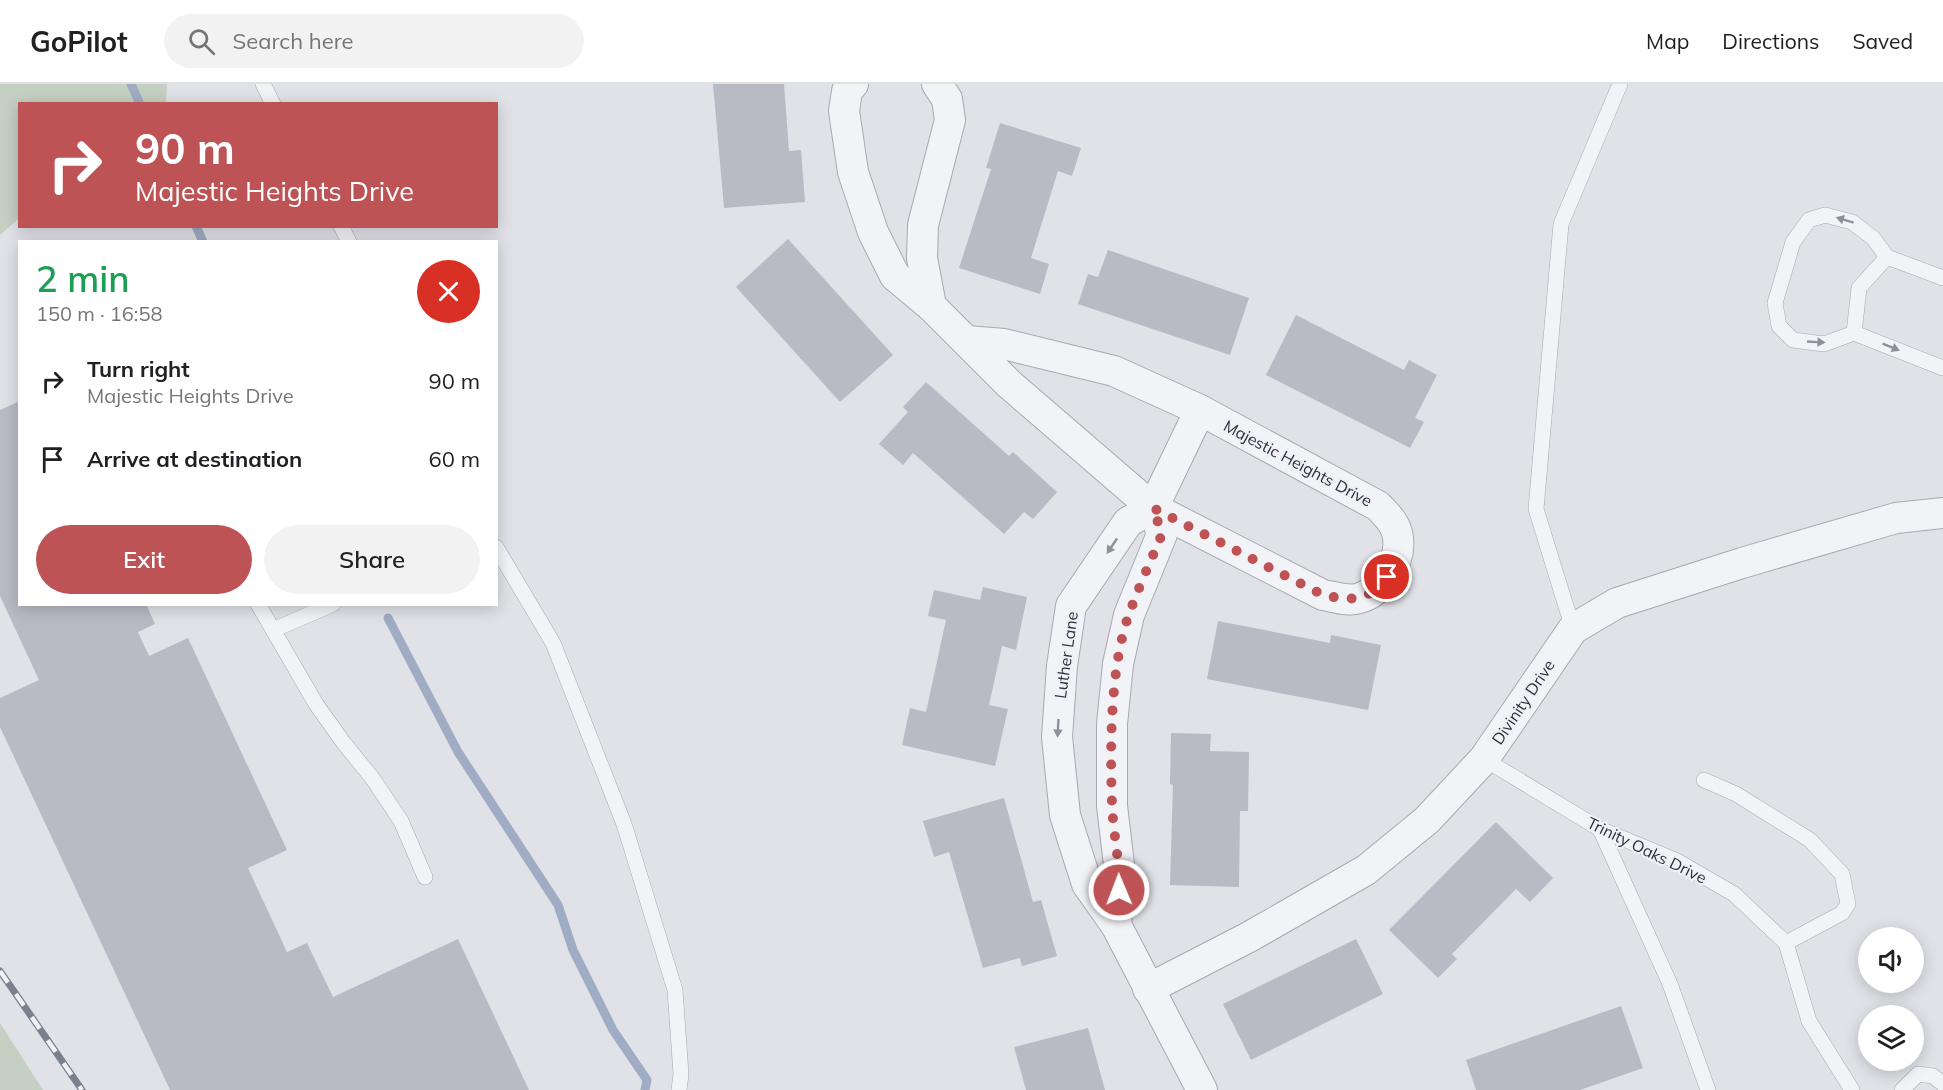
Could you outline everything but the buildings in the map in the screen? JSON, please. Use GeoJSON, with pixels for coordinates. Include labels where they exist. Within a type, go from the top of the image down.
{"type":"FeatureCollection","features":[{"type":"Feature","properties":{"kind":"street","name":"Majestic Heights Drive"},"geometry":{"type":"LineString","coordinates":[[853,84],[847,91],[844,111],[853,172],[873,232],[895,276],[932,306],[1008,383],[1153,508],[1323,595],[1342,599],[1358,599],[1379,588],[1393,566],[1398,537],[1392,521],[1378,506],[1200,410],[1114,371],[1004,344],[967,340]]}},
{"type":"Feature","properties":{"kind":"street"},"geometry":{"type":"LineString","coordinates":[[932,306],[922,258],[923,225],[950,120],[947,99],[937,84]]}},
{"type":"Feature","properties":{"kind":"street"},"geometry":{"type":"LineString","coordinates":[[1116,925],[1120,873],[1112,806],[1112,724],[1118,664],[1129,615],[1162,534],[1153,508],[1200,410]]}},
{"type":"Feature","properties":{"kind":"street","name":"Luther Lane"},"geometry":{"type":"LineString","coordinates":[[1153,508],[1128,522],[1071,606],[1062,666],[1057,737],[1065,815],[1087,884],[1116,925],[1202,1090]]}},
{"type":"Feature","properties":{"kind":"street","name":"Divinity Drive"},"geometry":{"type":"LineString","coordinates":[[1148,989],[1249,937],[1366,870],[1427,820],[1484,759],[1573,629],[1617,603],[1742,563],[1896,518],[1943,513]]}},
{"type":"Feature","properties":{"kind":"lane"},"geometry":{"type":"LineString","coordinates":[[263,84],[272,102]]}},
{"type":"Feature","properties":{"kind":"lane"},"geometry":{"type":"LineString","coordinates":[[1573,629],[1536,509],[1561,224],[1620,84]]}},
{"type":"Feature","properties":{"kind":"lane"},"geometry":{"type":"LineString","coordinates":[[1943,278],[1887,258],[1873,238],[1852,222],[1825,215],[1809,219],[1793,242],[1775,303],[1779,326],[1793,340],[1824,344],[1854,333],[1943,368]]}},
{"type":"Feature","properties":{"kind":"lane"},"geometry":{"type":"LineString","coordinates":[[1854,333],[1859,288],[1887,258]]}},
{"type":"Feature","properties":{"kind":"lane"},"geometry":{"type":"LineString","coordinates":[[498,550],[553,643],[624,824],[675,990],[681,1074],[679,1090]]}},
{"type":"Feature","properties":{"kind":"lane"},"geometry":{"type":"LineString","coordinates":[[259,606],[316,704],[342,742],[373,778],[401,821],[424,877]]}},
{"type":"Feature","properties":{"kind":"lane"},"geometry":{"type":"LineString","coordinates":[[273,630],[328,606]]}},
{"type":"Feature","properties":{"kind":"lane","name":"Trinity Oaks Drive"},"geometry":{"type":"LineString","coordinates":[[1484,759],[1600,830],[1677,861],[1734,894],[1786,943]]}},
{"type":"Feature","properties":{"kind":"lane"},"geometry":{"type":"LineString","coordinates":[[1704,780],[1736,794],[1810,840],[1842,874],[1848,904],[1842,913],[1786,943],[1809,1021],[1852,1090]]}},
{"type":"Feature","properties":{"kind":"lane"},"geometry":{"type":"LineString","coordinates":[[1600,830],[1670,984],[1707,1090]]}},
{"type":"Feature","properties":{"kind":"lane"},"geometry":{"type":"LineString","coordinates":[[1902,1090],[1918,1074],[1933,1076],[1943,1084]]}},
{"type":"Feature","properties":{"kind":"green space"},"geometry":{"type":"Polygon","coordinates":[[[0,84],[167,84],[166,102],[18,102],[18,219],[0,235],[0,84]]]}},
{"type":"Feature","properties":{"kind":"green space"},"geometry":{"type":"Polygon","coordinates":[[[0,1023],[43,1090],[0,1090],[0,1023]]]}},
{"type":"Feature","properties":{"kind":"waterway"},"geometry":{"type":"LineString","coordinates":[[131,84],[139,102]]}},
{"type":"Feature","properties":{"kind":"waterway"},"geometry":{"type":"LineString","coordinates":[[197,228],[202,240]]}},
{"type":"Feature","properties":{"kind":"waterway"},"geometry":{"type":"LineString","coordinates":[[388,618],[458,752],[558,905],[573,950],[613,1030],[647,1080],[645,1090]]}},
{"type":"Feature","properties":{"kind":"railway"},"geometry":{"type":"LineString","coordinates":[[0,971],[82,1090]]}},
{"type":"Feature","properties":{"kind":"route"},"geometry":{"type":"LineString","coordinates":[[1119,890],[1120,873],[1112,806],[1112,724],[1118,664],[1129,615],[1162,534],[1153,508],[1323,595],[1342,599],[1358,599],[1379,588],[1387,577]]}}]}
